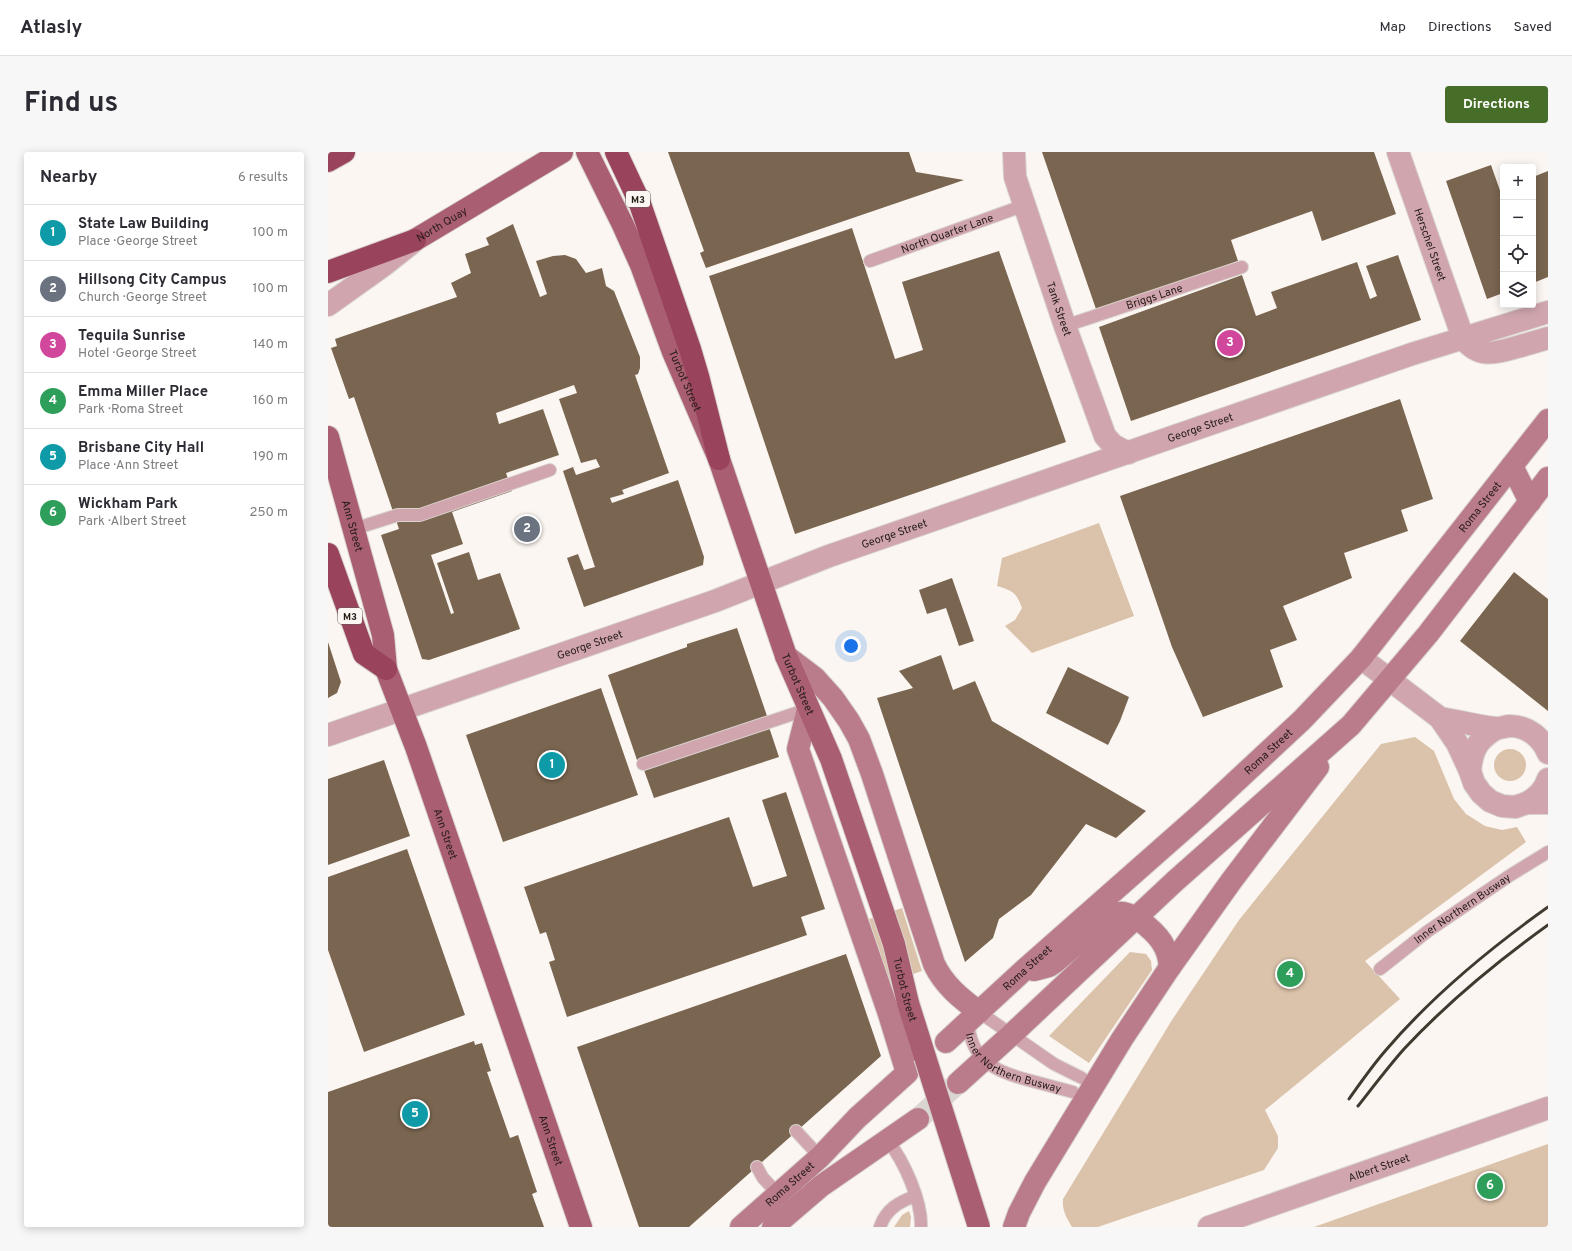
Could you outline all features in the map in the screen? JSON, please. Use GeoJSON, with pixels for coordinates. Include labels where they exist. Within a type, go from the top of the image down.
{"type":"FeatureCollection","features":[{"type":"Feature","properties":{"kind":"highway"},"geometry":{"type":"LineString","coordinates":[[328,161],[344,152]]}},
{"type":"Feature","properties":{"kind":"highway","name":"M3"},"geometry":{"type":"LineString","coordinates":[[616,152],[633,186],[698,376],[719,459]]}},
{"type":"Feature","properties":{"kind":"highway"},"geometry":{"type":"LineString","coordinates":[[328,272],[415,240]]}},
{"type":"Feature","properties":{"kind":"highway","name":"M3"},"geometry":{"type":"LineString","coordinates":[[328,554],[364,654],[386,669]]}},
{"type":"Feature","properties":{"kind":"main road","name":"North Quay"},"geometry":{"type":"LineString","coordinates":[[415,240],[562,152]]}},
{"type":"Feature","properties":{"kind":"main road","name":"Turbot Street"},"geometry":{"type":"LineString","coordinates":[[587,152],[641,265],[673,352],[719,459],[760,584],[786,656],[831,759],[894,944],[914,1023],[979,1227]]}},
{"type":"Feature","properties":{"kind":"main road","name":"Roma Street"},"geometry":{"type":"LineString","coordinates":[[946,1042],[1023,971],[1253,767],[1302,720],[1361,658],[1548,420]]}},
{"type":"Feature","properties":{"kind":"main road","name":"Ann Street"},"geometry":{"type":"LineString","coordinates":[[328,437],[383,634],[386,669],[416,747],[581,1227]]}},
{"type":"Feature","properties":{"kind":"main road"},"geometry":{"type":"LineString","coordinates":[[1512,466],[1530,502]]}},
{"type":"Feature","properties":{"kind":"main road"},"geometry":{"type":"LineString","coordinates":[[1014,1227],[1019,1213],[1043,1170],[1122,1039],[1170,967],[1255,849],[1351,725],[1428,634],[1548,478]]}},
{"type":"Feature","properties":{"kind":"main road"},"geometry":{"type":"LineString","coordinates":[[786,656],[815,678],[833,698],[855,730],[870,768],[934,964],[941,978],[973,1016]]}},
{"type":"Feature","properties":{"kind":"main road","name":"Roma Street"},"geometry":{"type":"LineString","coordinates":[[741,1227],[820,1157],[858,1118],[907,1073],[889,1014],[798,749],[808,709]]}},
{"type":"Feature","properties":{"kind":"main road"},"geometry":{"type":"LineString","coordinates":[[958,1083],[1012,1035],[1135,918],[1351,725]]}},
{"type":"Feature","properties":{"kind":"main road"},"geometry":{"type":"LineString","coordinates":[[1023,971],[1041,968],[1055,962],[1107,918],[1114,914],[1125,913],[1135,918],[1158,937],[1166,950],[1170,967]]}},
{"type":"Feature","properties":{"kind":"main road","name":"Roma Street"},"geometry":{"type":"LineString","coordinates":[[773,1227],[821,1186],[918,1119]]}},
{"type":"Feature","properties":{"kind":"street","name":"Tank Street"},"geometry":{"type":"LineString","coordinates":[[1014,152],[1015,177],[1065,326],[1105,436],[1113,445],[1128,453]]}},
{"type":"Feature","properties":{"kind":"street","name":"Herschel Street"},"geometry":{"type":"LineString","coordinates":[[1398,152],[1463,338]]}},
{"type":"Feature","properties":{"kind":"street","name":"North Quay"},"geometry":{"type":"LineString","coordinates":[[328,305],[384,266],[415,240]]}},
{"type":"Feature","properties":{"kind":"street","name":"George Street"},"geometry":{"type":"LineString","coordinates":[[328,735],[701,606],[829,556],[1463,338],[1548,312]]}},
{"type":"Feature","properties":{"kind":"street"},"geometry":{"type":"LineString","coordinates":[[1463,338],[1469,345],[1477,350],[1492,353],[1548,338]]}},
{"type":"Feature","properties":{"kind":"street"},"geometry":{"type":"LineString","coordinates":[[1361,658],[1440,718],[1457,743],[1477,788],[1490,801],[1502,806],[1515,807],[1538,803],[1538,796],[1546,786],[1548,779]]}},
{"type":"Feature","properties":{"kind":"street"},"geometry":{"type":"LineString","coordinates":[[1440,718],[1497,728],[1511,726],[1524,728],[1536,735],[1546,746],[1548,753]]}},
{"type":"Feature","properties":{"kind":"street"},"geometry":{"type":"LineString","coordinates":[[1470,771],[1471,758],[1476,746],[1485,735],[1497,728]]}},
{"type":"Feature","properties":{"kind":"street","name":"Albert Street"},"geometry":{"type":"LineString","coordinates":[[1209,1227],[1548,1108]]}},
{"type":"Feature","properties":{"kind":"lane","name":"North Quarter Lane"},"geometry":{"type":"LineString","coordinates":[[870,261],[1025,205]]}},
{"type":"Feature","properties":{"kind":"lane","name":"Briggs Lane"},"geometry":{"type":"LineString","coordinates":[[1065,326],[1242,267]]}},
{"type":"Feature","properties":{"kind":"lane"},"geometry":{"type":"LineString","coordinates":[[354,528],[398,515],[420,515],[550,470]]}},
{"type":"Feature","properties":{"kind":"lane"},"geometry":{"type":"LineString","coordinates":[[643,764],[808,709]]}},
{"type":"Feature","properties":{"kind":"lane","name":"Inner Northern Busway"},"geometry":{"type":"LineString","coordinates":[[1380,970],[1428,931],[1509,876],[1544,855]]}},
{"type":"Feature","properties":{"kind":"lane","name":"Inner Northern Busway"},"geometry":{"type":"LineString","coordinates":[[1073,1092],[1005,1074],[992,1068],[984,1060],[973,1041],[973,1016],[1012,1035],[1054,1064],[1082,1078]]}},
{"type":"Feature","properties":{"kind":"lane"},"geometry":{"type":"LineString","coordinates":[[796,1131],[820,1157]]}},
{"type":"Feature","properties":{"kind":"lane"},"geometry":{"type":"LineString","coordinates":[[888,1141],[901,1158],[921,1215],[921,1227]]}},
{"type":"Feature","properties":{"kind":"lane"},"geometry":{"type":"LineString","coordinates":[[757,1167],[763,1178],[792,1210]]}},
{"type":"Feature","properties":{"kind":"lane"},"geometry":{"type":"LineString","coordinates":[[880,1227],[886,1214],[893,1206],[915,1196]]}},
{"type":"Feature","properties":{"kind":"shaded area"},"geometry":{"type":"Polygon","coordinates":[[[1099,523],[1134,616],[1032,653],[1005,626],[1015,620],[1022,608],[1016,595],[1007,589],[997,586],[1002,558],[1099,523]]]}},
{"type":"Feature","properties":{"kind":"shaded area"},"geometry":{"type":"Polygon","coordinates":[[[1415,737],[1434,751],[1454,799],[1466,814],[1485,826],[1502,830],[1517,827],[1526,842],[1365,961],[1400,999],[1265,1110],[1278,1136],[1278,1148],[1264,1170],[1098,1227],[1072,1227],[1063,1207],[1063,1199],[1172,1020],[1239,920],[1381,744],[1415,737]]]}},
{"type":"Feature","properties":{"kind":"shaded area"},"geometry":{"type":"Polygon","coordinates":[[[1507,749],[1513,749],[1523,756],[1526,765],[1525,771],[1519,778],[1513,781],[1507,781],[1497,774],[1494,768],[1494,762],[1501,752],[1507,749]]]}},
{"type":"Feature","properties":{"kind":"shaded area"},"geometry":{"type":"Polygon","coordinates":[[[902,908],[922,971],[889,982],[869,919],[902,908]]]}},
{"type":"Feature","properties":{"kind":"shaded area"},"geometry":{"type":"Polygon","coordinates":[[[1130,952],[1146,954],[1151,961],[1152,970],[1089,1063],[1049,1036],[1130,952]]]}},
{"type":"Feature","properties":{"kind":"shaded area"},"geometry":{"type":"Polygon","coordinates":[[[1548,1144],[1548,1227],[1314,1227],[1548,1144]]]}},
{"type":"Feature","properties":{"kind":"shaded area"},"geometry":{"type":"Polygon","coordinates":[[[909,1211],[911,1217],[910,1227],[894,1227],[902,1215],[909,1211]]]}},
{"type":"Feature","properties":{"kind":"building"},"geometry":{"type":"Polygon","coordinates":[[[668,152],[909,152],[916,172],[964,180],[706,268],[700,253],[704,251],[668,152]]]}},
{"type":"Feature","properties":{"kind":"building"},"geometry":{"type":"Polygon","coordinates":[[[1042,152],[1374,152],[1396,214],[1322,241],[1312,211],[1231,240],[1238,261],[1097,312],[1042,152]]]}},
{"type":"Feature","properties":{"kind":"building"},"geometry":{"type":"Polygon","coordinates":[[[1491,165],[1500,190],[1500,294],[1487,299],[1446,181],[1491,165]]]}},
{"type":"Feature","properties":{"kind":"building"},"geometry":{"type":"Polygon","coordinates":[[[1548,171],[1548,277],[1536,282],[1536,200],[1536,176],[1548,171]]]}},
{"type":"Feature","properties":{"kind":"building"},"geometry":{"type":"Polygon","coordinates":[[[513,224],[540,297],[547,294],[536,261],[553,256],[565,255],[576,259],[586,273],[602,268],[606,286],[614,291],[640,357],[640,368],[638,374],[635,375],[669,473],[622,490],[624,494],[610,498],[612,503],[678,480],[704,557],[703,565],[584,607],[567,558],[578,554],[584,570],[595,567],[563,471],[573,467],[576,475],[600,467],[596,459],[581,463],[559,399],[577,393],[574,385],[496,413],[499,424],[543,409],[559,455],[506,473],[512,491],[452,512],[463,544],[431,555],[451,614],[454,613],[437,563],[469,552],[478,580],[500,573],[520,629],[429,660],[422,659],[381,535],[399,529],[354,397],[349,399],[331,348],[337,346],[335,339],[457,297],[451,283],[471,273],[465,254],[489,245],[486,238],[513,224]]]}},
{"type":"Feature","properties":{"kind":"building"},"geometry":{"type":"Polygon","coordinates":[[[852,228],[895,359],[923,350],[902,282],[999,251],[1066,442],[795,534],[709,276],[852,228]]]}},
{"type":"Feature","properties":{"kind":"building"},"geometry":{"type":"Polygon","coordinates":[[[1398,255],[1421,320],[1131,421],[1099,327],[1242,275],[1256,316],[1277,308],[1271,292],[1357,262],[1370,299],[1377,296],[1366,266],[1398,255]]]}},
{"type":"Feature","properties":{"kind":"building"},"geometry":{"type":"Polygon","coordinates":[[[1400,399],[1433,499],[1401,510],[1408,531],[1344,553],[1352,578],[1283,606],[1297,640],[1270,650],[1283,687],[1203,717],[1172,647],[1120,496],[1400,399]]]}},
{"type":"Feature","properties":{"kind":"building"},"geometry":{"type":"Polygon","coordinates":[[[1514,572],[1548,599],[1548,711],[1460,641],[1514,572]]]}},
{"type":"Feature","properties":{"kind":"building"},"geometry":{"type":"Polygon","coordinates":[[[952,578],[974,641],[959,646],[946,608],[927,614],[919,590],[952,578]]]}},
{"type":"Feature","properties":{"kind":"building"},"geometry":{"type":"Polygon","coordinates":[[[737,628],[767,716],[637,760],[608,675],[687,647],[687,644],[737,628]]]}},
{"type":"Feature","properties":{"kind":"building"},"geometry":{"type":"Polygon","coordinates":[[[328,642],[341,682],[337,693],[328,698],[328,642]]]}},
{"type":"Feature","properties":{"kind":"building"},"geometry":{"type":"Polygon","coordinates":[[[941,655],[953,690],[975,681],[992,721],[1146,811],[1116,838],[1086,824],[1031,895],[999,919],[993,938],[965,962],[877,698],[913,688],[899,671],[941,655]]]}},
{"type":"Feature","properties":{"kind":"building"},"geometry":{"type":"Polygon","coordinates":[[[1068,667],[1129,697],[1120,721],[1108,745],[1046,713],[1068,667]]]}},
{"type":"Feature","properties":{"kind":"building"},"geometry":{"type":"Polygon","coordinates":[[[601,688],[638,795],[503,842],[466,735],[601,688]]]}},
{"type":"Feature","properties":{"kind":"building"},"geometry":{"type":"Polygon","coordinates":[[[769,727],[779,757],[654,798],[644,770],[769,727]]]}},
{"type":"Feature","properties":{"kind":"building"},"geometry":{"type":"Polygon","coordinates":[[[384,760],[410,836],[328,865],[328,779],[384,760]]]}},
{"type":"Feature","properties":{"kind":"building"},"geometry":{"type":"Polygon","coordinates":[[[786,792],[825,909],[801,917],[807,935],[567,1017],[549,962],[555,960],[546,932],[540,934],[524,887],[729,817],[753,887],[787,876],[762,800],[786,792]]]}},
{"type":"Feature","properties":{"kind":"building"},"geometry":{"type":"Polygon","coordinates":[[[407,849],[465,1015],[364,1052],[328,950],[328,877],[407,849]]]}},
{"type":"Feature","properties":{"kind":"building"},"geometry":{"type":"Polygon","coordinates":[[[846,954],[881,1056],[689,1227],[639,1227],[577,1047],[846,954]]]}},
{"type":"Feature","properties":{"kind":"building"},"geometry":{"type":"Polygon","coordinates":[[[474,1041],[475,1045],[482,1043],[491,1071],[487,1072],[510,1138],[518,1135],[537,1192],[532,1194],[544,1227],[328,1227],[328,1092],[474,1041]]]}},
{"type":"Feature","properties":{"kind":"tunnel"},"geometry":{"type":"LineString","coordinates":[[918,1119],[958,1083]]}},
{"type":"Feature","properties":{"kind":"railway"},"geometry":{"type":"LineString","coordinates":[[1349,1099],[1381,1056],[1423,1010],[1483,956],[1548,907]]}},
{"type":"Feature","properties":{"kind":"railway"},"geometry":{"type":"LineString","coordinates":[[1358,1106],[1386,1070],[1420,1032],[1455,999],[1492,968],[1548,925]]}},
{"type":"Feature","properties":{"kind":"place","name":"Tequila Sunrise"},"geometry":{"type":"Point","coordinates":[1230,343]}},
{"type":"Feature","properties":{"kind":"place","name":"Hillsong City Campus"},"geometry":{"type":"Point","coordinates":[527,529]}},
{"type":"Feature","properties":{"kind":"place","name":"State Law Building"},"geometry":{"type":"Point","coordinates":[552,765]}},
{"type":"Feature","properties":{"kind":"place","name":"Emma Miller Place"},"geometry":{"type":"Point","coordinates":[1290,974]}},
{"type":"Feature","properties":{"kind":"place","name":"Brisbane City Hall"},"geometry":{"type":"Point","coordinates":[415,1114]}},
{"type":"Feature","properties":{"kind":"place","name":"Wickham Park"},"geometry":{"type":"Point","coordinates":[1490,1186]}}]}
